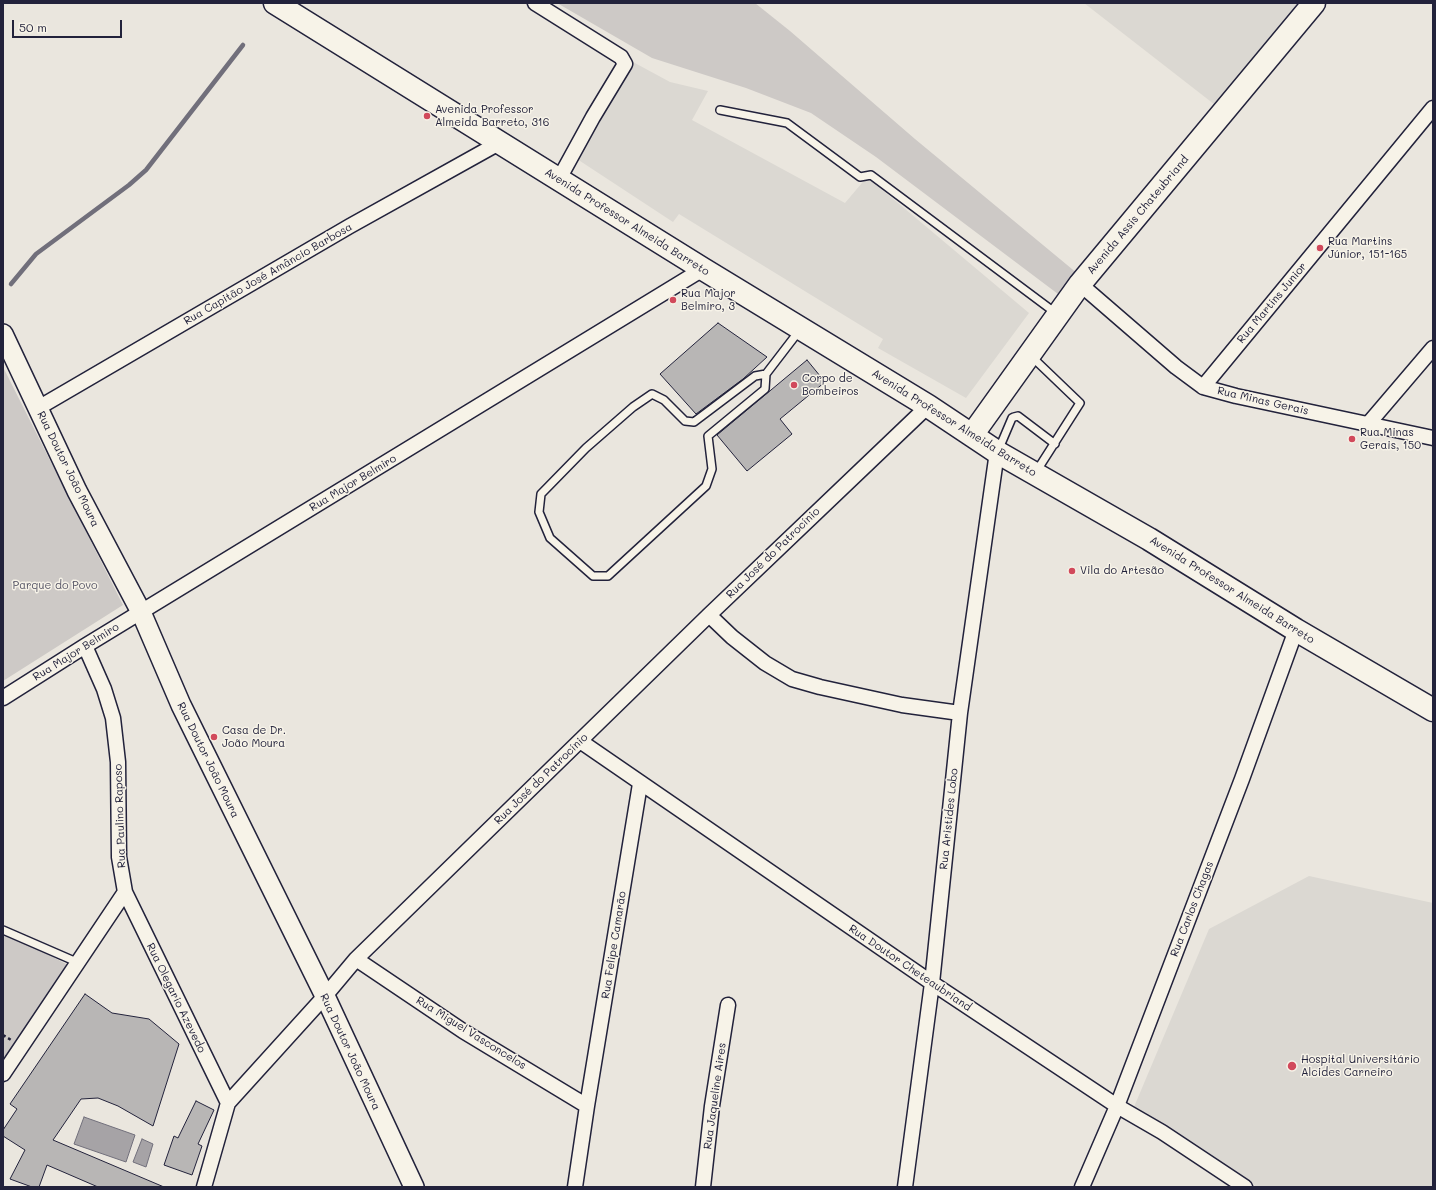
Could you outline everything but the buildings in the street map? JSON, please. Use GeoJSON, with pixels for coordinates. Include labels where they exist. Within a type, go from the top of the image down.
{"type":"FeatureCollection","features":[{"type":"Feature","properties":{"kind":"main road","name":"Avenida Professor Almeida Barreto"},"geometry":{"type":"LineString","coordinates":[[275,3],[703,269],[928,406],[997,452],[1149,539],[1296,630],[1433,710]]}},
{"type":"Feature","properties":{"kind":"main road","name":"Avenida Assis Chateubriand"},"geometry":{"type":"LineString","coordinates":[[972,435],[1057,314],[1080,284],[1314,3]]}},
{"type":"Feature","properties":{"kind":"main road","name":"Rua Doutor João Moura"},"geometry":{"type":"LineString","coordinates":[[3,334],[77,491],[141,612],[181,705],[325,996],[414,1187]]}},
{"type":"Feature","properties":{"kind":"street"},"geometry":{"type":"LineString","coordinates":[[534,3],[621,57],[625,64],[592,117],[559,179]]}},
{"type":"Feature","properties":{"kind":"street","name":"Rua Martins Junior"},"geometry":{"type":"LineString","coordinates":[[1203,387],[1433,108]]}},
{"type":"Feature","properties":{"kind":"street","name":"Rua Capitão José Amâncio Barbosa"},"geometry":{"type":"LineString","coordinates":[[38,408],[336,234],[499,143]]}},
{"type":"Feature","properties":{"kind":"street","name":"Rua Major Belmiro"},"geometry":{"type":"LineString","coordinates":[[3,698],[85,646],[703,269]]}},
{"type":"Feature","properties":{"kind":"street","name":"Rua Minas Gerais"},"geometry":{"type":"LineString","coordinates":[[1080,284],[1176,367],[1203,387],[1236,396],[1369,423],[1433,438]]}},
{"type":"Feature","properties":{"kind":"street"},"geometry":{"type":"LineString","coordinates":[[1369,423],[1433,348]]}},
{"type":"Feature","properties":{"kind":"street","name":"Rua José do Patrocínio"},"geometry":{"type":"LineString","coordinates":[[204,1187],[228,1103],[325,996],[356,959],[709,615],[928,406]]}},
{"type":"Feature","properties":{"kind":"street","name":"Rua Aristides Lobo"},"geometry":{"type":"LineString","coordinates":[[905,1187],[932,983],[960,713],[997,452]]}},
{"type":"Feature","properties":{"kind":"street"},"geometry":{"type":"LineString","coordinates":[[709,615],[732,637],[765,663],[792,679],[902,705],[960,713]]}},
{"type":"Feature","properties":{"kind":"street","name":"Rua Carlos Chagas"},"geometry":{"type":"LineString","coordinates":[[1082,1187],[1117,1106],[1160,990],[1242,779],[1296,630]]}},
{"type":"Feature","properties":{"kind":"street","name":"Rua Paulino Raposo"},"geometry":{"type":"LineString","coordinates":[[85,646],[104,689],[113,718],[118,762],[120,857],[124,892]]}},
{"type":"Feature","properties":{"kind":"street","name":"Rua Doutor Cheteaubriand"},"geometry":{"type":"LineString","coordinates":[[580,741],[640,784],[932,983],[1117,1106],[1162,1132],[1245,1187]]}},
{"type":"Feature","properties":{"kind":"street","name":"Rua Felipe Camarão"},"geometry":{"type":"LineString","coordinates":[[575,1187],[640,784]]}},
{"type":"Feature","properties":{"kind":"street"},"geometry":{"type":"LineString","coordinates":[[3,1074],[79,963],[124,892]]}},
{"type":"Feature","properties":{"kind":"street","name":"Rua Olegario Azevedo"},"geometry":{"type":"LineString","coordinates":[[124,892],[228,1103]]}},
{"type":"Feature","properties":{"kind":"street","name":"Rua Miguel Vasconcelos"},"geometry":{"type":"LineString","coordinates":[[356,959],[463,1031],[587,1106]]}},
{"type":"Feature","properties":{"kind":"street","name":"Rua Jaqueline Aires"},"geometry":{"type":"LineString","coordinates":[[703,1187],[712,1106],[728,1005]]}},
{"type":"Feature","properties":{"kind":"lane"},"geometry":{"type":"LineString","coordinates":[[720,110],[787,123],[860,177],[871,175],[1057,314]]}},
{"type":"Feature","properties":{"kind":"lane"},"geometry":{"type":"LineString","coordinates":[[766,374],[755,376],[694,422],[685,421],[664,400],[652,394],[633,407],[586,448],[541,494],[539,512],[550,538],[593,576],[608,576],[706,486],[712,469],[708,436],[765,389],[766,374],[801,329]]}},
{"type":"Feature","properties":{"kind":"lane"},"geometry":{"type":"LineString","coordinates":[[1029,354],[1080,403],[1035,474]]}},
{"type":"Feature","properties":{"kind":"lane"},"geometry":{"type":"LineString","coordinates":[[997,452],[1012,418],[1018,416],[1055,444]]}},
{"type":"Feature","properties":{"kind":"lane"},"geometry":{"type":"LineString","coordinates":[[3,930],[79,963]]}},
{"type":"Feature","properties":{"kind":"path"},"geometry":{"type":"LineString","coordinates":[[3,1035],[8,1038]]}},
{"type":"Feature","properties":{"kind":"shaded area"},"geometry":{"type":"Polygon","coordinates":[[[1084,3],[1302,3],[1219,108],[1084,3]]]}},
{"type":"Feature","properties":{"kind":"shaded area"},"geometry":{"type":"Polygon","coordinates":[[[633,62],[670,82],[708,91],[692,120],[845,203],[867,177],[1029,313],[966,398],[878,348],[883,339],[679,214],[673,222],[577,159],[633,62]]]}},
{"type":"Feature","properties":{"kind":"shaded area","name":"Hospital Universitário Alcides Carneiro"},"geometry":{"type":"Polygon","coordinates":[[[1309,876],[1433,903],[1433,1187],[1257,1187],[1134,1107],[1209,929],[1309,876]]]}},
{"type":"Feature","properties":{"kind":"shaded area"},"geometry":{"type":"Polygon","coordinates":[[[84,1117],[135,1135],[126,1162],[74,1144],[84,1117]]]}},
{"type":"Feature","properties":{"kind":"shaded area"},"geometry":{"type":"Polygon","coordinates":[[[142,1139],[153,1144],[146,1167],[133,1162],[142,1139]]]}},
{"type":"Feature","properties":{"kind":"green space"},"geometry":{"type":"Polygon","coordinates":[[[557,3],[755,3],[790,31],[915,139],[1078,274],[1062,297],[876,157],[811,113],[746,88],[652,58],[557,3]]]}},
{"type":"Feature","properties":{"kind":"green space","name":"Parque do Povo"},"geometry":{"type":"Polygon","coordinates":[[[3,367],[123,605],[3,681],[3,367]]]}},
{"type":"Feature","properties":{"kind":"green space"},"geometry":{"type":"Polygon","coordinates":[[[3,931],[70,966],[3,1059],[3,931]]]}},
{"type":"Feature","properties":{"kind":"waterway"},"geometry":{"type":"LineString","coordinates":[[11,284],[36,254],[129,185],[146,170],[243,45]]}},
{"type":"Feature","properties":{"kind":"place","name":"Avenida Professor Almeida Barreto, 316"},"geometry":{"type":"Point","coordinates":[427,116]}},
{"type":"Feature","properties":{"kind":"place","name":"Rua Martins Júnior, 151-165"},"geometry":{"type":"Point","coordinates":[1320,248]}},
{"type":"Feature","properties":{"kind":"place","name":"Rua Major Belmiro, 3"},"geometry":{"type":"Point","coordinates":[673,300]}},
{"type":"Feature","properties":{"kind":"place","name":"Corpo de Bombeiros"},"geometry":{"type":"Point","coordinates":[794,385]}},
{"type":"Feature","properties":{"kind":"place","name":"Rua Minas Gerais, 150"},"geometry":{"type":"Point","coordinates":[1352,439]}},
{"type":"Feature","properties":{"kind":"place","name":"Vila do Artesão"},"geometry":{"type":"Point","coordinates":[1072,571]}},
{"type":"Feature","properties":{"kind":"place","name":"Casa de Dr. João Moura"},"geometry":{"type":"Point","coordinates":[214,737]}},
{"type":"Feature","properties":{"kind":"place","name":"Hospital Universitário Alcides Carneiro"},"geometry":{"type":"Point","coordinates":[1292,1066]}}]}
